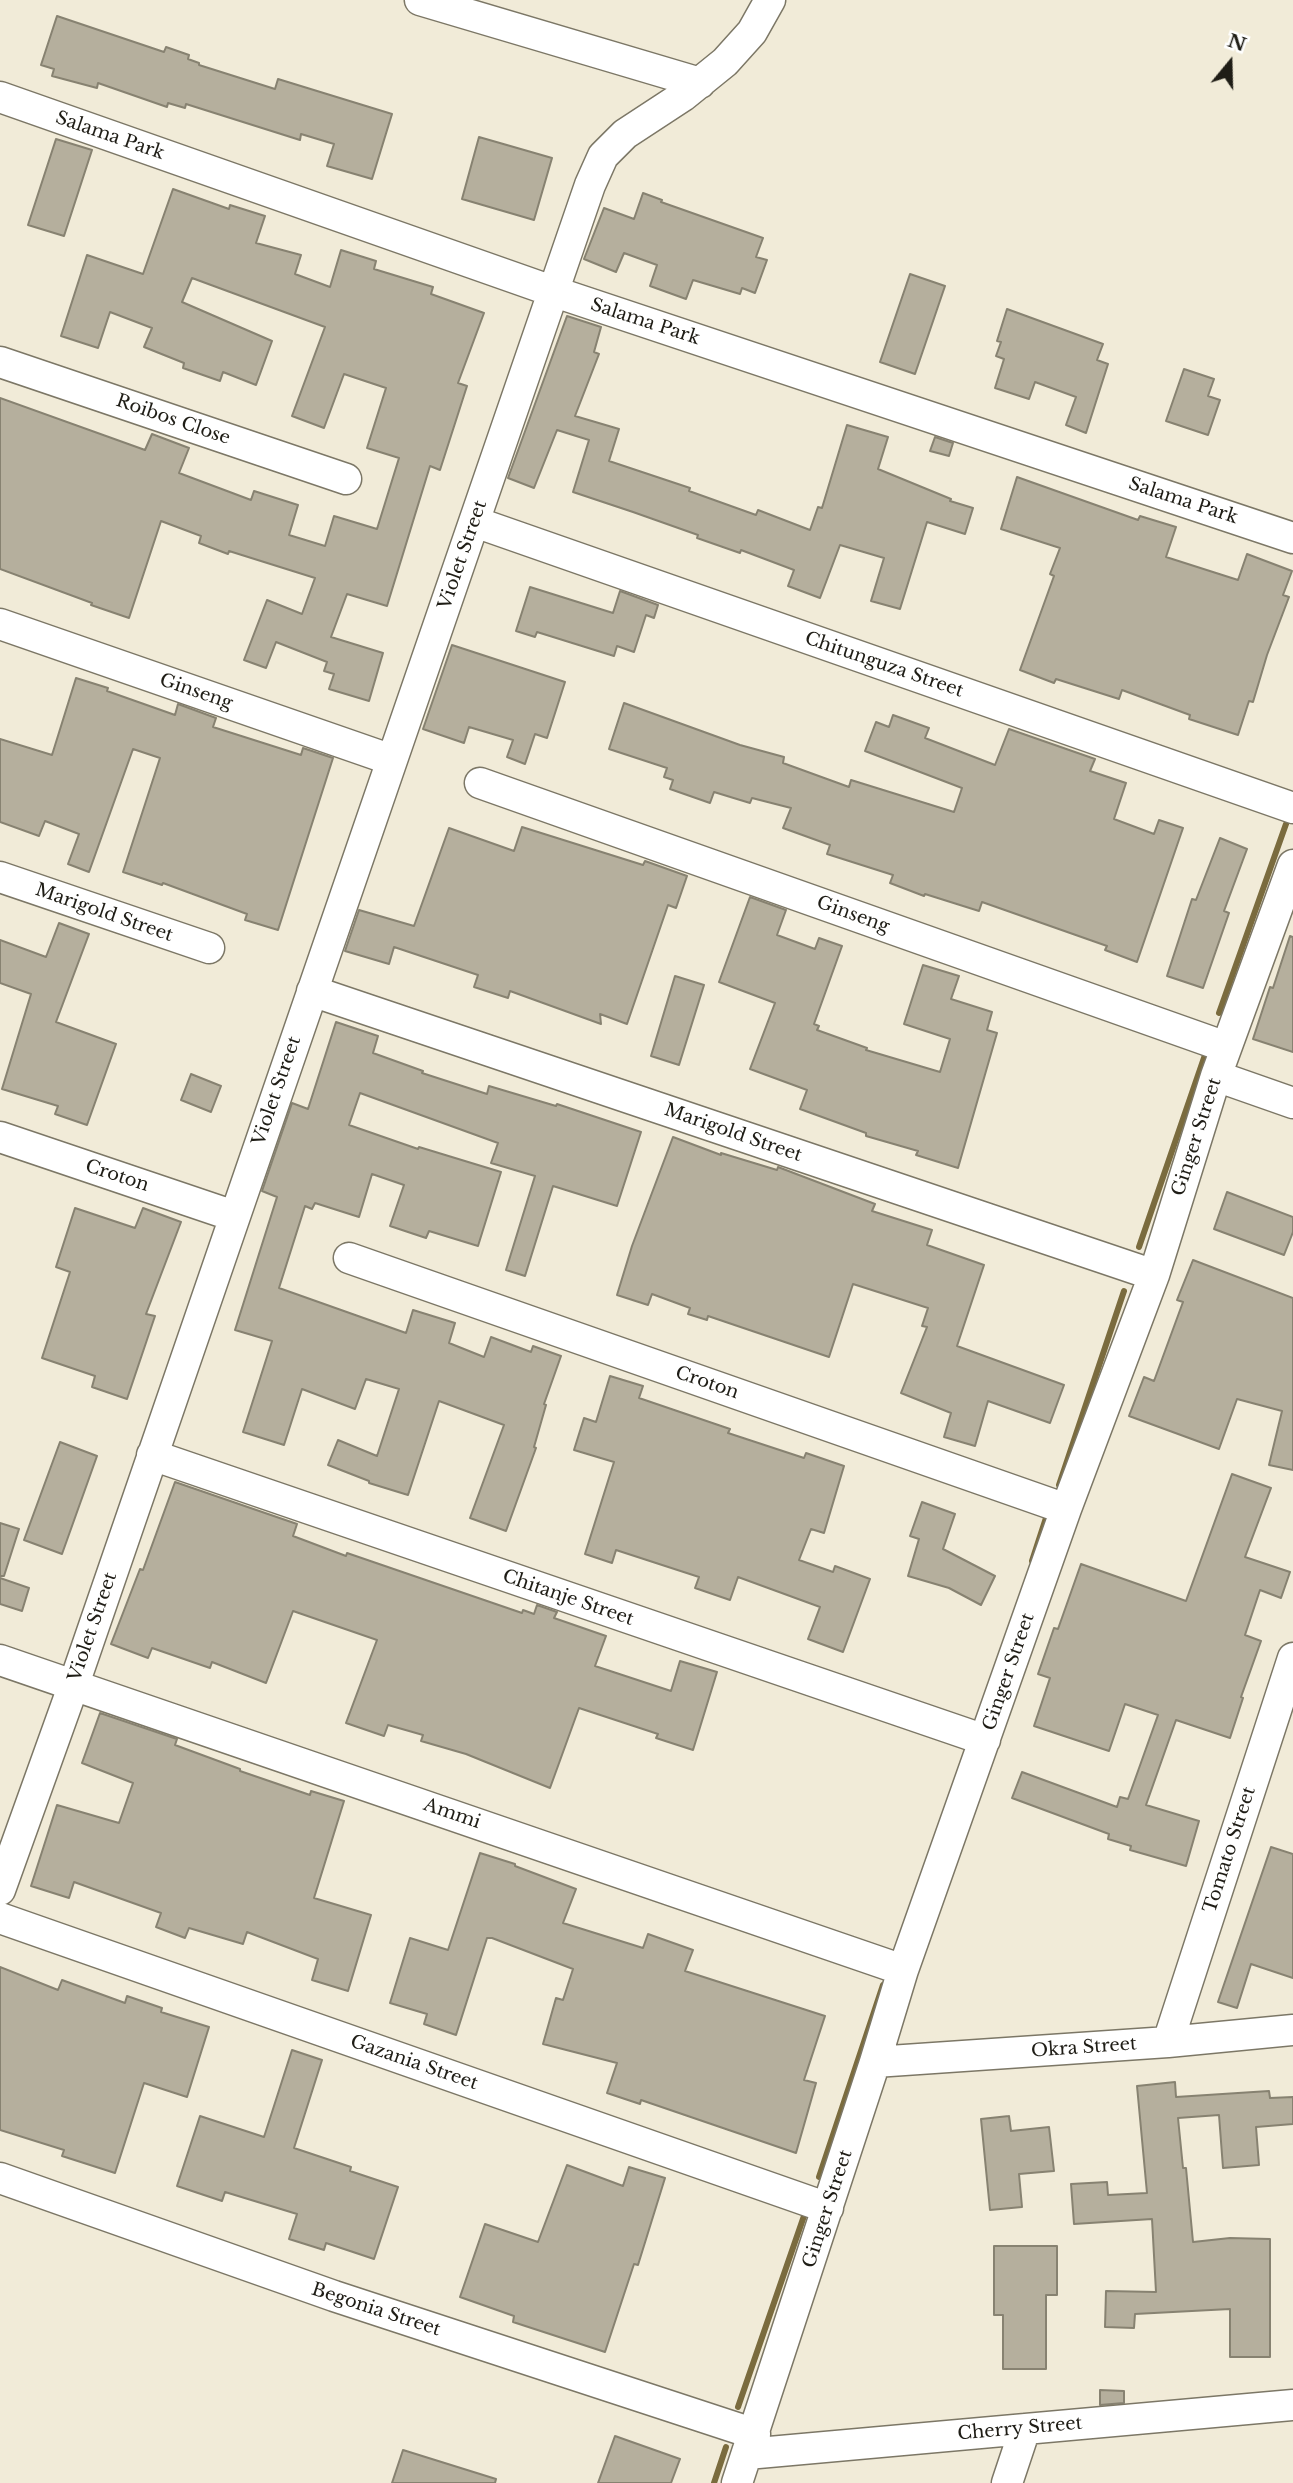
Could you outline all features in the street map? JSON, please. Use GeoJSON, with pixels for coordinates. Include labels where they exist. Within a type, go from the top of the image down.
{"type":"FeatureCollection","features":[{"type":"Feature","properties":{"kind":"street"},"geometry":{"type":"LineString","coordinates":[[420,0],[700,83]]}},
{"type":"Feature","properties":{"kind":"street","name":"Violet Street"},"geometry":{"type":"LineString","coordinates":[[0,1890],[74,1684],[590,185],[603,156],[625,134],[700,83],[725,62],[752,32],[770,0]]}},
{"type":"Feature","properties":{"kind":"street","name":"Salama Park"},"geometry":{"type":"LineString","coordinates":[[0,97],[552,291],[1293,538]]}},
{"type":"Feature","properties":{"kind":"street","name":"Roibos Close"},"geometry":{"type":"LineString","coordinates":[[0,362],[346,479]]}},
{"type":"Feature","properties":{"kind":"street","name":"Chitunguza Street"},"geometry":{"type":"LineString","coordinates":[[475,523],[1293,808]]}},
{"type":"Feature","properties":{"kind":"street","name":"Ginseng"},"geometry":{"type":"LineString","coordinates":[[0,624],[392,760]]}},
{"type":"Feature","properties":{"kind":"street","name":"Ginseng"},"geometry":{"type":"LineString","coordinates":[[480,783],[1226,1047]]}},
{"type":"Feature","properties":{"kind":"street","name":"Ginger Street"},"geometry":{"type":"LineString","coordinates":[[737,2483],[903,1970],[1066,1509],[1154,1275],[1216,1076],[1293,865]]}},
{"type":"Feature","properties":{"kind":"street","name":"Marigold Street"},"geometry":{"type":"LineString","coordinates":[[0,877],[209,948]]}},
{"type":"Feature","properties":{"kind":"street","name":"Marigold Street"},"geometry":{"type":"LineString","coordinates":[[312,991],[1154,1275]]}},
{"type":"Feature","properties":{"kind":"street"},"geometry":{"type":"LineString","coordinates":[[1216,1076],[1293,1103]]}},
{"type":"Feature","properties":{"kind":"street","name":"Croton"},"geometry":{"type":"LineString","coordinates":[[0,1137],[234,1216]]}},
{"type":"Feature","properties":{"kind":"street","name":"Croton"},"geometry":{"type":"LineString","coordinates":[[349,1258],[1066,1509]]}},
{"type":"Feature","properties":{"kind":"street","name":"Chitanje Street"},"geometry":{"type":"LineString","coordinates":[[152,1455],[985,1740]]}},
{"type":"Feature","properties":{"kind":"street","name":"Tomato Street"},"geometry":{"type":"LineString","coordinates":[[1168,2042],[1293,1658]]}},
{"type":"Feature","properties":{"kind":"street","name":"Ammi"},"geometry":{"type":"LineString","coordinates":[[0,1660],[903,1970]]}},
{"type":"Feature","properties":{"kind":"street","name":"Gazania Street"},"geometry":{"type":"LineString","coordinates":[[0,1918],[828,2208]]}},
{"type":"Feature","properties":{"kind":"street","name":"Okra Street"},"geometry":{"type":"LineString","coordinates":[[875,2062],[1168,2042],[1293,2030]]}},
{"type":"Feature","properties":{"kind":"street","name":"Begonia Street"},"geometry":{"type":"LineString","coordinates":[[0,2178],[751,2444]]}},
{"type":"Feature","properties":{"kind":"street","name":"Cherry Street"},"geometry":{"type":"LineString","coordinates":[[751,2444],[1025,2429],[1293,2405]]}},
{"type":"Feature","properties":{"kind":"street"},"geometry":{"type":"LineString","coordinates":[[1007,2483],[1025,2429]]}},
{"type":"Feature","properties":{"kind":"building"},"geometry":{"type":"Polygon","coordinates":[[[57,16],[164,52],[166,47],[189,55],[188,59],[199,65],[275,89],[278,79],[392,114],[372,179],[327,166],[334,144],[301,134],[300,140],[186,104],[185,108],[168,103],[167,107],[98,83],[97,88],[52,76],[54,69],[41,65],[57,16]]]}},
{"type":"Feature","properties":{"kind":"building"},"geometry":{"type":"Polygon","coordinates":[[[479,137],[552,158],[534,220],[462,199],[479,137]]]}},
{"type":"Feature","properties":{"kind":"building"},"geometry":{"type":"Polygon","coordinates":[[[56,139],[92,150],[64,236],[28,225],[56,139]]]}},
{"type":"Feature","properties":{"kind":"building"},"geometry":{"type":"Polygon","coordinates":[[[173,189],[229,209],[230,205],[265,216],[256,243],[301,255],[295,274],[330,287],[341,250],[376,261],[374,269],[433,287],[431,294],[484,313],[458,383],[467,386],[440,470],[430,466],[387,606],[347,594],[331,637],[383,653],[369,701],[329,689],[334,674],[324,671],[327,662],[276,642],[266,668],[244,660],[267,600],[302,614],[315,578],[229,551],[228,554],[199,543],[201,536],[161,521],[129,618],[0,569],[0,398],[145,450],[152,434],[189,448],[179,473],[251,500],[254,491],[298,505],[289,535],[325,546],[334,516],[377,529],[399,458],[367,448],[386,388],[344,374],[324,428],[292,416],[325,327],[192,278],[182,302],[272,341],[256,385],[223,372],[220,381],[183,368],[184,363],[144,347],[152,328],[110,312],[98,348],[61,336],[87,255],[143,274],[173,189]]]}},
{"type":"Feature","properties":{"kind":"building"},"geometry":{"type":"Polygon","coordinates":[[[643,193],[662,200],[661,202],[763,238],[756,257],[767,260],[755,293],[742,288],[740,294],[693,280],[686,299],[650,286],[657,265],[624,253],[616,272],[584,259],[604,208],[634,219],[643,193]]]}},
{"type":"Feature","properties":{"kind":"building"},"geometry":{"type":"Polygon","coordinates":[[[910,274],[945,286],[915,374],[880,362],[910,274]]]}},
{"type":"Feature","properties":{"kind":"building"},"geometry":{"type":"Polygon","coordinates":[[[1007,309],[1103,344],[1097,360],[1108,364],[1086,433],[1066,425],[1076,397],[1035,382],[1029,399],[995,388],[1004,359],[996,356],[1001,342],[997,341],[1007,309]]]}},
{"type":"Feature","properties":{"kind":"building"},"geometry":{"type":"Polygon","coordinates":[[[567,316],[601,327],[594,352],[599,354],[575,416],[619,429],[609,461],[690,488],[689,491],[756,515],[758,510],[810,530],[818,507],[822,508],[847,425],[888,437],[878,469],[951,499],[950,501],[973,508],[965,534],[927,522],[900,609],[871,601],[884,558],[840,545],[820,598],[788,586],[794,570],[741,550],[740,553],[697,538],[698,535],[573,492],[589,440],[557,430],[534,488],[508,478],[567,316]]]}},
{"type":"Feature","properties":{"kind":"building"},"geometry":{"type":"Polygon","coordinates":[[[1184,369],[1214,379],[1208,396],[1220,400],[1208,435],[1166,421],[1184,369]]]}},
{"type":"Feature","properties":{"kind":"building"},"geometry":{"type":"Polygon","coordinates":[[[935,437],[953,443],[949,456],[930,451],[935,437]]]}},
{"type":"Feature","properties":{"kind":"building"},"geometry":{"type":"Polygon","coordinates":[[[1017,477],[1138,520],[1140,516],[1176,527],[1166,557],[1238,580],[1247,554],[1292,571],[1283,595],[1289,597],[1253,702],[1249,701],[1238,735],[1189,719],[1190,715],[1122,690],[1119,699],[1056,679],[1054,683],[1020,670],[1054,576],[1050,574],[1060,548],[1001,529],[1017,477]]]}},
{"type":"Feature","properties":{"kind":"building"},"geometry":{"type":"Polygon","coordinates":[[[530,587],[613,613],[620,591],[658,605],[654,618],[646,615],[634,652],[617,646],[614,656],[537,632],[535,637],[516,631],[530,587]]]}},
{"type":"Feature","properties":{"kind":"building"},"geometry":{"type":"Polygon","coordinates":[[[452,645],[565,682],[547,738],[535,734],[525,764],[507,757],[513,740],[469,727],[464,743],[423,729],[452,645]]]}},
{"type":"Feature","properties":{"kind":"building"},"geometry":{"type":"Polygon","coordinates":[[[76,678],[175,715],[178,704],[216,718],[213,727],[301,755],[303,748],[333,758],[278,930],[245,920],[247,914],[163,883],[162,885],[123,872],[160,758],[133,749],[89,872],[68,864],[79,834],[45,821],[39,836],[0,822],[0,739],[52,755],[76,678]]]}},
{"type":"Feature","properties":{"kind":"building"},"geometry":{"type":"Polygon","coordinates":[[[624,703],[740,745],[784,757],[783,763],[849,787],[851,780],[954,812],[962,788],[865,751],[876,722],[889,727],[893,715],[929,728],[925,738],[995,765],[1009,729],[1095,759],[1090,771],[1126,783],[1114,819],[1154,834],[1159,820],[1183,828],[1137,962],[1105,950],[1107,946],[982,902],[979,911],[925,894],[924,896],[890,883],[893,875],[827,854],[830,845],[783,828],[791,808],[752,798],[750,803],[714,792],[710,803],[670,789],[673,780],[664,777],[667,768],[609,749],[624,703]]]}},
{"type":"Feature","properties":{"kind":"building"},"geometry":{"type":"Polygon","coordinates":[[[522,827],[643,865],[645,861],[687,876],[676,908],[668,905],[627,1024],[600,1014],[601,1024],[510,991],[508,998],[474,987],[478,975],[394,947],[389,964],[345,951],[359,910],[414,926],[449,828],[514,851],[522,827]]]}},
{"type":"Feature","properties":{"kind":"building"},"geometry":{"type":"Polygon","coordinates":[[[1220,838],[1247,849],[1224,911],[1229,913],[1203,988],[1167,976],[1192,899],[1196,900],[1220,838]]]}},
{"type":"Feature","properties":{"kind":"building"},"geometry":{"type":"Polygon","coordinates":[[[750,897],[786,910],[777,935],[815,949],[819,938],[842,946],[814,1024],[819,1026],[817,1030],[867,1048],[866,1050],[940,1072],[950,1039],[904,1024],[923,965],[959,976],[951,999],[992,1012],[987,1030],[997,1033],[958,1168],[916,1155],[918,1151],[866,1136],[866,1133],[800,1109],[807,1090],[750,1069],[775,1003],[719,982],[750,897]]]}},
{"type":"Feature","properties":{"kind":"building"},"geometry":{"type":"Polygon","coordinates":[[[59,923],[89,934],[56,1022],[116,1044],[87,1125],[55,1114],[58,1106],[2,1089],[31,994],[0,983],[0,940],[46,957],[59,923]]]}},
{"type":"Feature","properties":{"kind":"building"},"geometry":{"type":"Polygon","coordinates":[[[1290,936],[1293,937],[1293,1052],[1253,1039],[1290,936]]]}},
{"type":"Feature","properties":{"kind":"building"},"geometry":{"type":"Polygon","coordinates":[[[675,976],[704,985],[679,1065],[651,1056],[675,976]]]}},
{"type":"Feature","properties":{"kind":"building"},"geometry":{"type":"Polygon","coordinates":[[[336,1022],[378,1036],[373,1053],[423,1071],[422,1073],[487,1094],[489,1086],[556,1106],[557,1104],[641,1132],[617,1206],[553,1186],[525,1276],[506,1270],[535,1176],[491,1163],[498,1143],[360,1093],[349,1125],[418,1149],[419,1147],[501,1172],[478,1246],[429,1231],[426,1238],[390,1226],[404,1185],[372,1174],[359,1217],[315,1203],[312,1209],[305,1206],[279,1288],[406,1333],[413,1310],[455,1323],[449,1343],[484,1357],[491,1337],[531,1352],[533,1346],[561,1356],[544,1404],[546,1405],[534,1447],[536,1448],[506,1531],[470,1518],[504,1425],[439,1401],[408,1495],[369,1483],[328,1465],[338,1440],[377,1456],[399,1389],[366,1379],[355,1409],[302,1389],[284,1445],[243,1432],[272,1341],[235,1330],[277,1197],[262,1191],[292,1103],[308,1109],[336,1022]]]}},
{"type":"Feature","properties":{"kind":"building"},"geometry":{"type":"Polygon","coordinates":[[[191,1074],[221,1086],[211,1112],[181,1100],[191,1074]]]}},
{"type":"Feature","properties":{"kind":"building"},"geometry":{"type":"Polygon","coordinates":[[[673,1137],[721,1155],[777,1170],[778,1167],[875,1204],[872,1211],[932,1230],[927,1245],[984,1265],[957,1346],[1064,1385],[1050,1423],[988,1401],[975,1446],[944,1437],[951,1413],[901,1393],[927,1327],[922,1326],[928,1308],[853,1284],[829,1357],[708,1316],[707,1320],[688,1314],[690,1308],[652,1294],[648,1305],[617,1295],[632,1246],[673,1137]]]}},
{"type":"Feature","properties":{"kind":"building"},"geometry":{"type":"Polygon","coordinates":[[[1227,1192],[1293,1217],[1293,1232],[1284,1255],[1214,1229],[1227,1192]]]}},
{"type":"Feature","properties":{"kind":"building"},"geometry":{"type":"Polygon","coordinates":[[[75,1208],[135,1228],[143,1208],[181,1222],[146,1314],[155,1316],[127,1399],[92,1387],[95,1376],[42,1358],[70,1272],[56,1267],[75,1208]]]}},
{"type":"Feature","properties":{"kind":"building"},"geometry":{"type":"Polygon","coordinates":[[[1193,1260],[1293,1298],[1293,1470],[1269,1465],[1282,1411],[1237,1399],[1219,1449],[1129,1416],[1144,1377],[1154,1381],[1183,1302],[1177,1300],[1193,1260]]]}},
{"type":"Feature","properties":{"kind":"building"},"geometry":{"type":"Polygon","coordinates":[[[610,1376],[643,1386],[639,1398],[730,1429],[728,1433],[804,1458],[806,1453],[844,1466],[824,1533],[811,1529],[799,1560],[833,1572],[835,1566],[870,1579],[843,1652],[808,1639],[820,1607],[738,1577],[730,1600],[695,1588],[699,1577],[616,1550],[612,1563],[585,1554],[614,1462],[574,1450],[584,1418],[596,1422],[610,1376]]]}},
{"type":"Feature","properties":{"kind":"building"},"geometry":{"type":"Polygon","coordinates":[[[60,1442],[97,1456],[62,1554],[24,1540],[60,1442]]]}},
{"type":"Feature","properties":{"kind":"building"},"geometry":{"type":"Polygon","coordinates":[[[1232,1474],[1271,1488],[1245,1557],[1290,1572],[1281,1598],[1260,1590],[1245,1635],[1261,1641],[1230,1738],[1176,1720],[1146,1805],[1199,1821],[1186,1866],[1130,1850],[1131,1846],[1108,1839],[1109,1834],[1012,1798],[1022,1772],[1117,1807],[1120,1797],[1128,1799],[1158,1715],[1125,1704],[1109,1751],[1034,1726],[1050,1678],[1038,1674],[1054,1628],[1058,1629],[1081,1564],[1186,1601],[1232,1474]]]}},
{"type":"Feature","properties":{"kind":"building"},"geometry":{"type":"Polygon","coordinates":[[[175,1482],[297,1524],[293,1536],[346,1556],[347,1553],[522,1613],[523,1610],[534,1614],[537,1605],[557,1612],[554,1618],[606,1636],[595,1666],[671,1691],[680,1661],[717,1672],[693,1750],[656,1738],[658,1734],[579,1708],[550,1788],[466,1754],[421,1741],[423,1735],[388,1725],[384,1736],[346,1723],[377,1640],[293,1611],[266,1683],[212,1662],[210,1668],[152,1648],[148,1658],[111,1644],[140,1569],[143,1570],[175,1482]]]}},
{"type":"Feature","properties":{"kind":"building"},"geometry":{"type":"Polygon","coordinates":[[[922,1502],[955,1514],[943,1549],[995,1576],[981,1605],[949,1588],[908,1576],[919,1539],[910,1536],[922,1502]]]}},
{"type":"Feature","properties":{"kind":"building"},"geometry":{"type":"Polygon","coordinates":[[[0,1523],[19,1529],[4,1576],[0,1576],[0,1523]]]}},
{"type":"Feature","properties":{"kind":"building"},"geometry":{"type":"Polygon","coordinates":[[[0,1578],[29,1588],[22,1611],[0,1604],[0,1578]]]}},
{"type":"Feature","properties":{"kind":"building"},"geometry":{"type":"Polygon","coordinates":[[[100,1713],[177,1739],[175,1745],[240,1771],[310,1795],[311,1791],[344,1801],[314,1898],[371,1915],[348,1991],[312,1980],[318,1959],[247,1932],[243,1944],[189,1928],[185,1938],[156,1927],[161,1913],[74,1882],[69,1898],[31,1886],[57,1805],[119,1823],[133,1783],[82,1763],[100,1713]]]}},
{"type":"Feature","properties":{"kind":"building"},"geometry":{"type":"Polygon","coordinates":[[[1271,1847],[1293,1854],[1293,1978],[1251,1964],[1237,2008],[1218,2002],[1271,1847]]]}},
{"type":"Feature","properties":{"kind":"building"},"geometry":{"type":"Polygon","coordinates":[[[480,1853],[576,1889],[563,1923],[643,1948],[648,1934],[693,1950],[685,1971],[825,2016],[804,2080],[816,2083],[796,2153],[641,2100],[640,2104],[607,2093],[617,2063],[543,2044],[556,1998],[563,2000],[573,1969],[492,1938],[487,1938],[456,2035],[424,2024],[427,2014],[390,2003],[410,1938],[448,1950],[480,1853]]]}},
{"type":"Feature","properties":{"kind":"building"},"geometry":{"type":"Polygon","coordinates":[[[0,1967],[58,1990],[62,1980],[125,2003],[127,1996],[162,2008],[161,2012],[209,2027],[187,2097],[144,2083],[115,2173],[62,2156],[64,2150],[0,2130],[0,1967]]]}},
{"type":"Feature","properties":{"kind":"building"},"geometry":{"type":"Polygon","coordinates":[[[292,2050],[322,2060],[294,2148],[351,2167],[350,2171],[398,2187],[374,2259],[326,2243],[324,2250],[289,2239],[297,2214],[225,2192],[222,2201],[177,2186],[200,2116],[264,2137],[292,2050]]]}},
{"type":"Feature","properties":{"kind":"building"},"geometry":{"type":"Polygon","coordinates":[[[1175,2082],[1176,2097],[1269,2091],[1270,2098],[1293,2097],[1293,2124],[1256,2127],[1259,2165],[1223,2168],[1219,2115],[1178,2118],[1193,2242],[1230,2238],[1270,2239],[1270,2357],[1230,2357],[1230,2309],[1135,2314],[1134,2328],[1105,2327],[1106,2291],[1156,2292],[1152,2219],[1074,2224],[1071,2184],[1107,2182],[1108,2195],[1147,2193],[1137,2086],[1175,2082]]]}},
{"type":"Feature","properties":{"kind":"building"},"geometry":{"type":"Polygon","coordinates":[[[1009,2116],[1011,2131],[1049,2127],[1054,2171],[1019,2174],[1022,2207],[990,2210],[981,2119],[1009,2116]]]}},
{"type":"Feature","properties":{"kind":"building"},"geometry":{"type":"Polygon","coordinates":[[[567,2165],[623,2186],[629,2167],[665,2178],[638,2265],[634,2264],[605,2352],[513,2322],[514,2316],[460,2297],[485,2224],[538,2242],[567,2165]]]}},
{"type":"Feature","properties":{"kind":"building"},"geometry":{"type":"Polygon","coordinates":[[[994,2246],[1057,2246],[1057,2295],[1046,2295],[1046,2369],[1003,2369],[1003,2315],[994,2315],[994,2246]]]}},
{"type":"Feature","properties":{"kind":"building"},"geometry":{"type":"Polygon","coordinates":[[[1100,2390],[1124,2391],[1124,2403],[1100,2405],[1100,2390]]]}},
{"type":"Feature","properties":{"kind":"building"},"geometry":{"type":"Polygon","coordinates":[[[615,2436],[680,2459],[671,2483],[598,2483],[615,2436]]]}},
{"type":"Feature","properties":{"kind":"building"},"geometry":{"type":"Polygon","coordinates":[[[403,2450],[496,2479],[495,2483],[392,2483],[403,2450]]]}},
{"type":"Feature","properties":{"kind":"waterway"},"geometry":{"type":"LineString","coordinates":[[1219,1013],[1286,824]]}},
{"type":"Feature","properties":{"kind":"waterway"},"geometry":{"type":"LineString","coordinates":[[1139,1247],[1205,1055]]}},
{"type":"Feature","properties":{"kind":"waterway"},"geometry":{"type":"LineString","coordinates":[[1059,1485],[1124,1291]]}},
{"type":"Feature","properties":{"kind":"waterway"},"geometry":{"type":"LineString","coordinates":[[1032,1561],[1046,1518]]}},
{"type":"Feature","properties":{"kind":"waterway"},"geometry":{"type":"LineString","coordinates":[[819,2177],[883,1985]]}},
{"type":"Feature","properties":{"kind":"waterway"},"geometry":{"type":"LineString","coordinates":[[738,2407],[805,2213]]}},
{"type":"Feature","properties":{"kind":"waterway"},"geometry":{"type":"LineString","coordinates":[[714,2483],[726,2447]]}}]}
